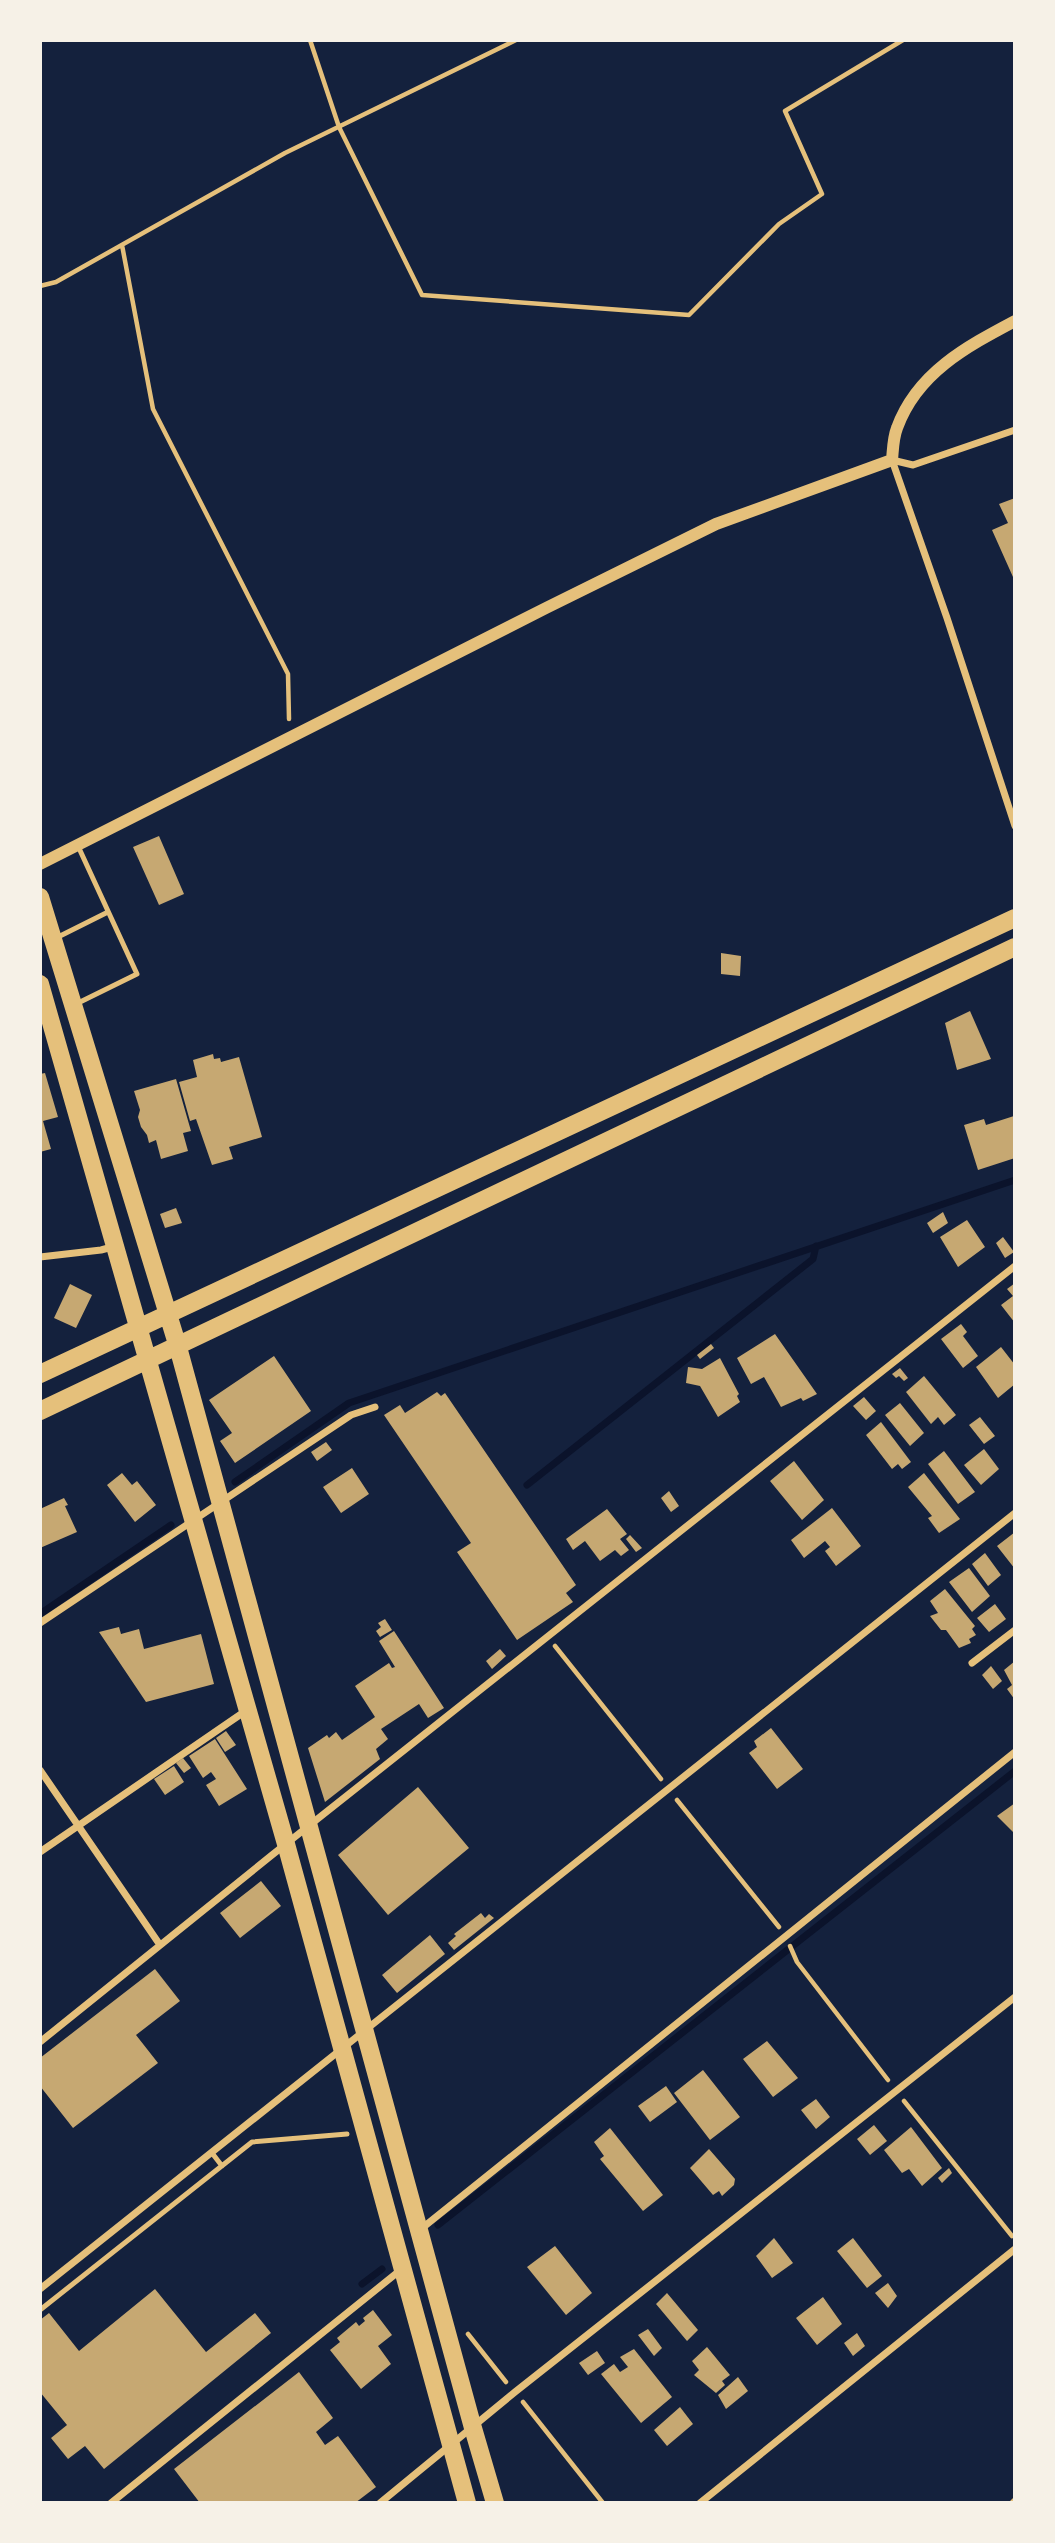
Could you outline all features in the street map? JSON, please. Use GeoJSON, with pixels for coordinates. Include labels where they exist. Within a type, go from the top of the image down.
{"type":"FeatureCollection","features":[{"type":"Feature","properties":{"kind":"main road"},"geometry":{"type":"LineString","coordinates":[[40,897],[169,1314],[495,2503]]}},
{"type":"Feature","properties":{"kind":"main road"},"geometry":{"type":"LineString","coordinates":[[40,1374],[1015,918]]}},
{"type":"Feature","properties":{"kind":"main road"},"geometry":{"type":"LineString","coordinates":[[40,1411],[1015,947]]}},
{"type":"Feature","properties":{"kind":"main road"},"geometry":{"type":"LineString","coordinates":[[40,984],[286,1844],[467,2503]]}},
{"type":"Feature","properties":{"kind":"street"},"geometry":{"type":"LineString","coordinates":[[1015,321],[970,345],[932,373],[910,399],[896,430],[892,460],[1015,826]]}},
{"type":"Feature","properties":{"kind":"street"},"geometry":{"type":"LineString","coordinates":[[40,864],[716,524],[892,460],[913,464],[1015,430]]}},
{"type":"Feature","properties":{"kind":"street"},"geometry":{"type":"LineString","coordinates":[[40,1257],[116,1246]]}},
{"type":"Feature","properties":{"kind":"street"},"geometry":{"type":"LineString","coordinates":[[40,2042],[1015,1266]]}},
{"type":"Feature","properties":{"kind":"street"},"geometry":{"type":"LineString","coordinates":[[40,1623],[351,1415],[375,1407]]}},
{"type":"Feature","properties":{"kind":"street"},"geometry":{"type":"LineString","coordinates":[[40,2289],[1015,1513]]}},
{"type":"Feature","properties":{"kind":"street"},"geometry":{"type":"LineString","coordinates":[[972,1663],[1015,1630]]}},
{"type":"Feature","properties":{"kind":"street"},"geometry":{"type":"LineString","coordinates":[[40,1852],[248,1710]]}},
{"type":"Feature","properties":{"kind":"street"},"geometry":{"type":"LineString","coordinates":[[420,2229],[1015,1752]]}},
{"type":"Feature","properties":{"kind":"street"},"geometry":{"type":"LineString","coordinates":[[40,1770],[160,1945]]}},
{"type":"Feature","properties":{"kind":"street"},"geometry":{"type":"LineString","coordinates":[[380,2503],[1015,1997]]}},
{"type":"Feature","properties":{"kind":"street"},"geometry":{"type":"LineString","coordinates":[[700,2503],[1015,2249]]}},
{"type":"Feature","properties":{"kind":"street"},"geometry":{"type":"LineString","coordinates":[[111,2503],[404,2267]]}},
{"type":"Feature","properties":{"kind":"lane"},"geometry":{"type":"LineString","coordinates":[[73,1006],[138,974],[78,845]]}},
{"type":"Feature","properties":{"kind":"lane"},"geometry":{"type":"LineString","coordinates":[[53,939],[108,912]]}},
{"type":"Feature","properties":{"kind":"lane"},"geometry":{"type":"LineString","coordinates":[[40,2310],[252,2142],[346,2134]]}},
{"type":"Feature","properties":{"kind":"lane"},"geometry":{"type":"LineString","coordinates":[[212,2153],[222,2166]]}},
{"type":"Feature","properties":{"kind":"path"},"geometry":{"type":"LineString","coordinates":[[310,40],[339,127],[422,295],[689,315],[779,224],[822,194],[785,111],[903,40]]}},
{"type":"Feature","properties":{"kind":"path"},"geometry":{"type":"LineString","coordinates":[[40,286],[56,282],[285,153],[516,40]]}},
{"type":"Feature","properties":{"kind":"path"},"geometry":{"type":"LineString","coordinates":[[122,245],[153,409],[288,674],[289,737]]}},
{"type":"Feature","properties":{"kind":"building"},"geometry":{"type":"Polygon","coordinates":[[[1015,498],[1013,577],[992,530],[1008,523],[999,504],[1015,498]]]}},
{"type":"Feature","properties":{"kind":"building"},"geometry":{"type":"Polygon","coordinates":[[[159,836],[184,894],[159,905],[133,847],[159,836]]]}},
{"type":"Feature","properties":{"kind":"building"},"geometry":{"type":"Polygon","coordinates":[[[721,953],[741,956],[740,976],[721,974],[721,953]]]}},
{"type":"Feature","properties":{"kind":"building"},"geometry":{"type":"Polygon","coordinates":[[[970,1011],[991,1059],[957,1070],[945,1023],[970,1011]]]}},
{"type":"Feature","properties":{"kind":"building"},"geometry":{"type":"Polygon","coordinates":[[[213,1054],[214,1059],[220,1058],[221,1062],[239,1057],[262,1137],[229,1147],[233,1159],[212,1165],[196,1119],[190,1121],[179,1082],[197,1077],[193,1060],[213,1054]]]}},
{"type":"Feature","properties":{"kind":"building"},"geometry":{"type":"Polygon","coordinates":[[[45,1073],[58,1117],[43,1121],[51,1149],[40,1152],[40,1074],[45,1073]]]}},
{"type":"Feature","properties":{"kind":"building"},"geometry":{"type":"Polygon","coordinates":[[[176,1079],[191,1131],[183,1133],[188,1151],[161,1159],[156,1140],[149,1143],[141,1127],[138,1117],[140,1110],[134,1091],[176,1079]]]}},
{"type":"Feature","properties":{"kind":"building"},"geometry":{"type":"Polygon","coordinates":[[[1014,1116],[1015,1158],[978,1170],[964,1125],[984,1119],[986,1125],[1014,1116]]]}},
{"type":"Feature","properties":{"kind":"building"},"geometry":{"type":"Polygon","coordinates":[[[176,1208],[182,1223],[165,1228],[160,1214],[176,1208]]]}},
{"type":"Feature","properties":{"kind":"building"},"geometry":{"type":"Polygon","coordinates":[[[943,1212],[948,1223],[933,1233],[927,1223],[943,1212]]]}},
{"type":"Feature","properties":{"kind":"building"},"geometry":{"type":"Polygon","coordinates":[[[967,1220],[985,1247],[958,1267],[940,1237],[967,1220]]]}},
{"type":"Feature","properties":{"kind":"building"},"geometry":{"type":"Polygon","coordinates":[[[1003,1237],[1014,1252],[1005,1258],[996,1243],[1003,1237]]]}},
{"type":"Feature","properties":{"kind":"building"},"geometry":{"type":"Polygon","coordinates":[[[1015,1283],[1015,1323],[1001,1305],[1013,1296],[1007,1289],[1015,1283]]]}},
{"type":"Feature","properties":{"kind":"building"},"geometry":{"type":"Polygon","coordinates":[[[70,1284],[92,1295],[76,1328],[54,1318],[70,1284]]]}},
{"type":"Feature","properties":{"kind":"building"},"geometry":{"type":"Polygon","coordinates":[[[961,1324],[967,1332],[963,1336],[978,1356],[963,1368],[941,1339],[961,1324]]]}},
{"type":"Feature","properties":{"kind":"building"},"geometry":{"type":"Polygon","coordinates":[[[775,1334],[817,1394],[781,1407],[764,1377],[751,1384],[737,1358],[775,1334]]]}},
{"type":"Feature","properties":{"kind":"building"},"geometry":{"type":"Polygon","coordinates":[[[711,1344],[714,1348],[700,1359],[697,1355],[711,1344]]]}},
{"type":"Feature","properties":{"kind":"building"},"geometry":{"type":"Polygon","coordinates":[[[1001,1347],[1015,1365],[1015,1384],[998,1398],[976,1367],[1001,1347]]]}},
{"type":"Feature","properties":{"kind":"building"},"geometry":{"type":"Polygon","coordinates":[[[274,1356],[311,1411],[235,1463],[220,1441],[232,1433],[209,1400],[274,1356]]]}},
{"type":"Feature","properties":{"kind":"building"},"geometry":{"type":"Polygon","coordinates":[[[720,1358],[739,1394],[737,1396],[740,1402],[718,1417],[700,1386],[686,1383],[688,1367],[702,1369],[720,1358]]]}},
{"type":"Feature","properties":{"kind":"building"},"geometry":{"type":"Polygon","coordinates":[[[900,1368],[908,1378],[904,1381],[892,1374],[900,1368]]]}},
{"type":"Feature","properties":{"kind":"building"},"geometry":{"type":"Polygon","coordinates":[[[924,1376],[956,1415],[944,1425],[938,1417],[931,1424],[906,1392],[924,1376]]]}},
{"type":"Feature","properties":{"kind":"building"},"geometry":{"type":"Polygon","coordinates":[[[437,1392],[441,1396],[445,1393],[576,1585],[566,1593],[573,1602],[517,1640],[457,1552],[471,1543],[384,1415],[400,1405],[405,1413],[437,1392]]]}},
{"type":"Feature","properties":{"kind":"building"},"geometry":{"type":"Polygon","coordinates":[[[864,1397],[876,1411],[866,1420],[853,1406],[864,1397]]]}},
{"type":"Feature","properties":{"kind":"building"},"geometry":{"type":"Polygon","coordinates":[[[900,1403],[924,1433],[910,1446],[885,1415],[900,1403]]]}},
{"type":"Feature","properties":{"kind":"building"},"geometry":{"type":"Polygon","coordinates":[[[980,1417],[995,1436],[984,1444],[969,1425],[980,1417]]]}},
{"type":"Feature","properties":{"kind":"building"},"geometry":{"type":"Polygon","coordinates":[[[881,1422],[911,1462],[902,1469],[898,1464],[892,1469],[866,1435],[881,1422]]]}},
{"type":"Feature","properties":{"kind":"building"},"geometry":{"type":"Polygon","coordinates":[[[326,1442],[332,1450],[317,1461],[311,1452],[326,1442]]]}},
{"type":"Feature","properties":{"kind":"building"},"geometry":{"type":"Polygon","coordinates":[[[984,1449],[999,1469],[981,1485],[964,1465],[984,1449]]]}},
{"type":"Feature","properties":{"kind":"building"},"geometry":{"type":"Polygon","coordinates":[[[944,1451],[975,1492],[958,1504],[928,1464],[944,1451]]]}},
{"type":"Feature","properties":{"kind":"building"},"geometry":{"type":"Polygon","coordinates":[[[794,1461],[824,1500],[802,1520],[770,1481],[794,1461]]]}},
{"type":"Feature","properties":{"kind":"building"},"geometry":{"type":"Polygon","coordinates":[[[352,1468],[369,1494],[341,1513],[323,1487],[352,1468]]]}},
{"type":"Feature","properties":{"kind":"building"},"geometry":{"type":"Polygon","coordinates":[[[122,1473],[132,1485],[137,1481],[156,1505],[135,1522],[107,1485],[122,1473]]]}},
{"type":"Feature","properties":{"kind":"building"},"geometry":{"type":"Polygon","coordinates":[[[924,1473],[960,1519],[939,1533],[928,1518],[932,1516],[908,1487],[924,1473]]]}},
{"type":"Feature","properties":{"kind":"building"},"geometry":{"type":"Polygon","coordinates":[[[669,1491],[679,1506],[671,1512],[661,1498],[669,1491]]]}},
{"type":"Feature","properties":{"kind":"building"},"geometry":{"type":"Polygon","coordinates":[[[64,1498],[77,1532],[40,1548],[40,1509],[64,1498]]]}},
{"type":"Feature","properties":{"kind":"building"},"geometry":{"type":"Polygon","coordinates":[[[832,1508],[861,1546],[836,1566],[825,1551],[830,1547],[825,1541],[804,1558],[791,1540],[832,1508]]]}},
{"type":"Feature","properties":{"kind":"building"},"geometry":{"type":"Polygon","coordinates":[[[607,1509],[627,1534],[620,1539],[629,1550],[621,1556],[615,1550],[600,1561],[585,1541],[573,1550],[566,1539],[607,1509]]]}},
{"type":"Feature","properties":{"kind":"building"},"geometry":{"type":"Polygon","coordinates":[[[1015,1532],[1015,1569],[997,1546],[1015,1532]]]}},
{"type":"Feature","properties":{"kind":"building"},"geometry":{"type":"Polygon","coordinates":[[[630,1535],[642,1548],[636,1552],[626,1539],[630,1535]]]}},
{"type":"Feature","properties":{"kind":"building"},"geometry":{"type":"Polygon","coordinates":[[[985,1553],[1001,1575],[988,1586],[972,1564],[985,1553]]]}},
{"type":"Feature","properties":{"kind":"building"},"geometry":{"type":"Polygon","coordinates":[[[969,1568],[990,1596],[972,1612],[949,1582],[969,1568]]]}},
{"type":"Feature","properties":{"kind":"building"},"geometry":{"type":"Polygon","coordinates":[[[945,1589],[975,1626],[972,1629],[976,1635],[969,1639],[971,1643],[959,1648],[946,1630],[941,1630],[930,1616],[938,1613],[930,1601],[945,1589]]]}},
{"type":"Feature","properties":{"kind":"building"},"geometry":{"type":"Polygon","coordinates":[[[995,1604],[1006,1619],[989,1632],[977,1618],[995,1604]]]}},
{"type":"Feature","properties":{"kind":"building"},"geometry":{"type":"Polygon","coordinates":[[[385,1619],[392,1630],[380,1637],[376,1631],[381,1627],[378,1623],[385,1619]]]}},
{"type":"Feature","properties":{"kind":"building"},"geometry":{"type":"Polygon","coordinates":[[[119,1627],[121,1634],[139,1629],[144,1649],[201,1634],[214,1684],[146,1702],[99,1632],[119,1627]]]}},
{"type":"Feature","properties":{"kind":"building"},"geometry":{"type":"Polygon","coordinates":[[[394,1631],[444,1708],[428,1718],[419,1704],[381,1729],[388,1739],[376,1749],[380,1759],[325,1802],[308,1748],[336,1732],[342,1740],[375,1717],[355,1686],[389,1663],[392,1668],[395,1667],[379,1641],[394,1631]]]}},
{"type":"Feature","properties":{"kind":"building"},"geometry":{"type":"Polygon","coordinates":[[[500,1649],[506,1656],[492,1669],[486,1661],[500,1649]]]}},
{"type":"Feature","properties":{"kind":"building"},"geometry":{"type":"Polygon","coordinates":[[[1015,1661],[1015,1700],[1007,1689],[1012,1685],[1004,1670],[1015,1661]]]}},
{"type":"Feature","properties":{"kind":"building"},"geometry":{"type":"Polygon","coordinates":[[[991,1666],[1002,1681],[993,1689],[982,1675],[991,1666]]]}},
{"type":"Feature","properties":{"kind":"building"},"geometry":{"type":"Polygon","coordinates":[[[771,1728],[803,1769],[777,1789],[749,1753],[757,1747],[754,1741],[771,1728]]]}},
{"type":"Feature","properties":{"kind":"building"},"geometry":{"type":"Polygon","coordinates":[[[226,1731],[236,1745],[225,1752],[216,1738],[226,1731]]]}},
{"type":"Feature","properties":{"kind":"building"},"geometry":{"type":"Polygon","coordinates":[[[215,1739],[247,1789],[219,1806],[206,1785],[216,1779],[211,1772],[203,1778],[189,1756],[215,1739]]]}},
{"type":"Feature","properties":{"kind":"building"},"geometry":{"type":"Polygon","coordinates":[[[183,1758],[191,1768],[184,1773],[176,1763],[183,1758]]]}},
{"type":"Feature","properties":{"kind":"building"},"geometry":{"type":"Polygon","coordinates":[[[174,1766],[184,1782],[165,1795],[154,1779],[174,1766]]]}},
{"type":"Feature","properties":{"kind":"building"},"geometry":{"type":"Polygon","coordinates":[[[418,1787],[469,1848],[388,1915],[338,1855],[418,1787]]]}},
{"type":"Feature","properties":{"kind":"building"},"geometry":{"type":"Polygon","coordinates":[[[1015,1803],[1015,1834],[997,1816],[1015,1803]]]}},
{"type":"Feature","properties":{"kind":"building"},"geometry":{"type":"Polygon","coordinates":[[[261,1881],[281,1906],[240,1938],[220,1913],[261,1881]]]}},
{"type":"Feature","properties":{"kind":"building"},"geometry":{"type":"Polygon","coordinates":[[[481,1913],[485,1918],[489,1914],[494,1918],[454,1950],[448,1943],[456,1936],[454,1934],[481,1913]]]}},
{"type":"Feature","properties":{"kind":"building"},"geometry":{"type":"Polygon","coordinates":[[[430,1935],[445,1954],[397,1993],[382,1975],[430,1935]]]}},
{"type":"Feature","properties":{"kind":"building"},"geometry":{"type":"Polygon","coordinates":[[[155,1969],[180,2001],[136,2035],[158,2063],[73,2128],[40,2086],[40,2058],[155,1969]]]}},
{"type":"Feature","properties":{"kind":"building"},"geometry":{"type":"Polygon","coordinates":[[[767,2041],[798,2078],[773,2097],[743,2059],[767,2041]]]}},
{"type":"Feature","properties":{"kind":"building"},"geometry":{"type":"Polygon","coordinates":[[[703,2070],[740,2117],[710,2140],[674,2093],[703,2070]]]}},
{"type":"Feature","properties":{"kind":"building"},"geometry":{"type":"Polygon","coordinates":[[[666,2086],[677,2102],[650,2122],[638,2106],[666,2086]]]}},
{"type":"Feature","properties":{"kind":"building"},"geometry":{"type":"Polygon","coordinates":[[[816,2099],[830,2117],[816,2129],[801,2110],[816,2099]]]}},
{"type":"Feature","properties":{"kind":"building"},"geometry":{"type":"Polygon","coordinates":[[[874,2125],[887,2141],[870,2155],[857,2139],[874,2125]]]}},
{"type":"Feature","properties":{"kind":"building"},"geometry":{"type":"Polygon","coordinates":[[[911,2127],[942,2168],[922,2186],[909,2169],[902,2173],[884,2150],[911,2127]]]}},
{"type":"Feature","properties":{"kind":"building"},"geometry":{"type":"Polygon","coordinates":[[[610,2128],[663,2195],[643,2211],[600,2159],[604,2156],[594,2142],[610,2128]]]}},
{"type":"Feature","properties":{"kind":"building"},"geometry":{"type":"Polygon","coordinates":[[[709,2149],[735,2179],[734,2185],[722,2196],[719,2191],[713,2195],[690,2168],[709,2149]]]}},
{"type":"Feature","properties":{"kind":"building"},"geometry":{"type":"Polygon","coordinates":[[[949,2168],[952,2173],[942,2183],[938,2178],[949,2168]]]}},
{"type":"Feature","properties":{"kind":"building"},"geometry":{"type":"Polygon","coordinates":[[[774,2238],[793,2263],[772,2278],[756,2256],[774,2238]]]}},
{"type":"Feature","properties":{"kind":"building"},"geometry":{"type":"Polygon","coordinates":[[[853,2238],[882,2276],[867,2288],[837,2251],[853,2238]]]}},
{"type":"Feature","properties":{"kind":"building"},"geometry":{"type":"Polygon","coordinates":[[[555,2246],[592,2293],[566,2315],[527,2267],[555,2246]]]}},
{"type":"Feature","properties":{"kind":"building"},"geometry":{"type":"Polygon","coordinates":[[[888,2283],[897,2296],[888,2308],[875,2293],[888,2283]]]}},
{"type":"Feature","properties":{"kind":"building"},"geometry":{"type":"Polygon","coordinates":[[[155,2289],[206,2352],[255,2313],[271,2333],[104,2469],[85,2446],[68,2459],[51,2438],[67,2425],[40,2392],[40,2320],[49,2313],[79,2351],[155,2289]]]}},
{"type":"Feature","properties":{"kind":"building"},"geometry":{"type":"Polygon","coordinates":[[[667,2293],[698,2330],[687,2341],[656,2304],[667,2293]]]}},
{"type":"Feature","properties":{"kind":"building"},"geometry":{"type":"Polygon","coordinates":[[[823,2297],[842,2324],[817,2345],[796,2318],[823,2297]]]}},
{"type":"Feature","properties":{"kind":"building"},"geometry":{"type":"Polygon","coordinates":[[[373,2310],[392,2335],[378,2346],[391,2364],[361,2389],[330,2350],[340,2342],[337,2338],[356,2322],[359,2326],[365,2321],[363,2318],[373,2310]]]}},
{"type":"Feature","properties":{"kind":"building"},"geometry":{"type":"Polygon","coordinates":[[[648,2329],[662,2348],[654,2356],[638,2335],[648,2329]]]}},
{"type":"Feature","properties":{"kind":"building"},"geometry":{"type":"Polygon","coordinates":[[[857,2333],[865,2346],[853,2356],[844,2343],[857,2333]]]}},
{"type":"Feature","properties":{"kind":"building"},"geometry":{"type":"Polygon","coordinates":[[[707,2347],[730,2375],[722,2381],[725,2385],[716,2393],[694,2375],[699,2370],[692,2361],[707,2347]]]}},
{"type":"Feature","properties":{"kind":"building"},"geometry":{"type":"Polygon","coordinates":[[[634,2349],[672,2397],[641,2423],[601,2374],[614,2364],[620,2372],[628,2367],[620,2357],[634,2349]]]}},
{"type":"Feature","properties":{"kind":"building"},"geometry":{"type":"Polygon","coordinates":[[[597,2351],[605,2363],[588,2375],[579,2363],[597,2351]]]}},
{"type":"Feature","properties":{"kind":"building"},"geometry":{"type":"Polygon","coordinates":[[[299,2372],[333,2418],[316,2432],[325,2445],[338,2436],[376,2487],[355,2503],[200,2503],[174,2469],[299,2372]]]}},
{"type":"Feature","properties":{"kind":"building"},"geometry":{"type":"Polygon","coordinates":[[[738,2377],[748,2391],[726,2409],[718,2395],[738,2377]]]}},
{"type":"Feature","properties":{"kind":"building"},"geometry":{"type":"Polygon","coordinates":[[[680,2407],[693,2424],[667,2446],[654,2430],[680,2407]]]}},
{"type":"Feature","properties":{"kind":"waterway"},"geometry":{"type":"LineString","coordinates":[[235,1482],[349,1403],[1015,1180]]}},
{"type":"Feature","properties":{"kind":"waterway"},"geometry":{"type":"LineString","coordinates":[[527,1485],[813,1259],[816,1246]]}},
{"type":"Feature","properties":{"kind":"waterway"},"geometry":{"type":"LineString","coordinates":[[40,1614],[171,1525]]}},
{"type":"Feature","properties":{"kind":"waterway"},"geometry":{"type":"LineString","coordinates":[[438,2225],[1015,1771]]}},
{"type":"Feature","properties":{"kind":"waterway"},"geometry":{"type":"LineString","coordinates":[[362,2284],[382,2269]]}}]}
